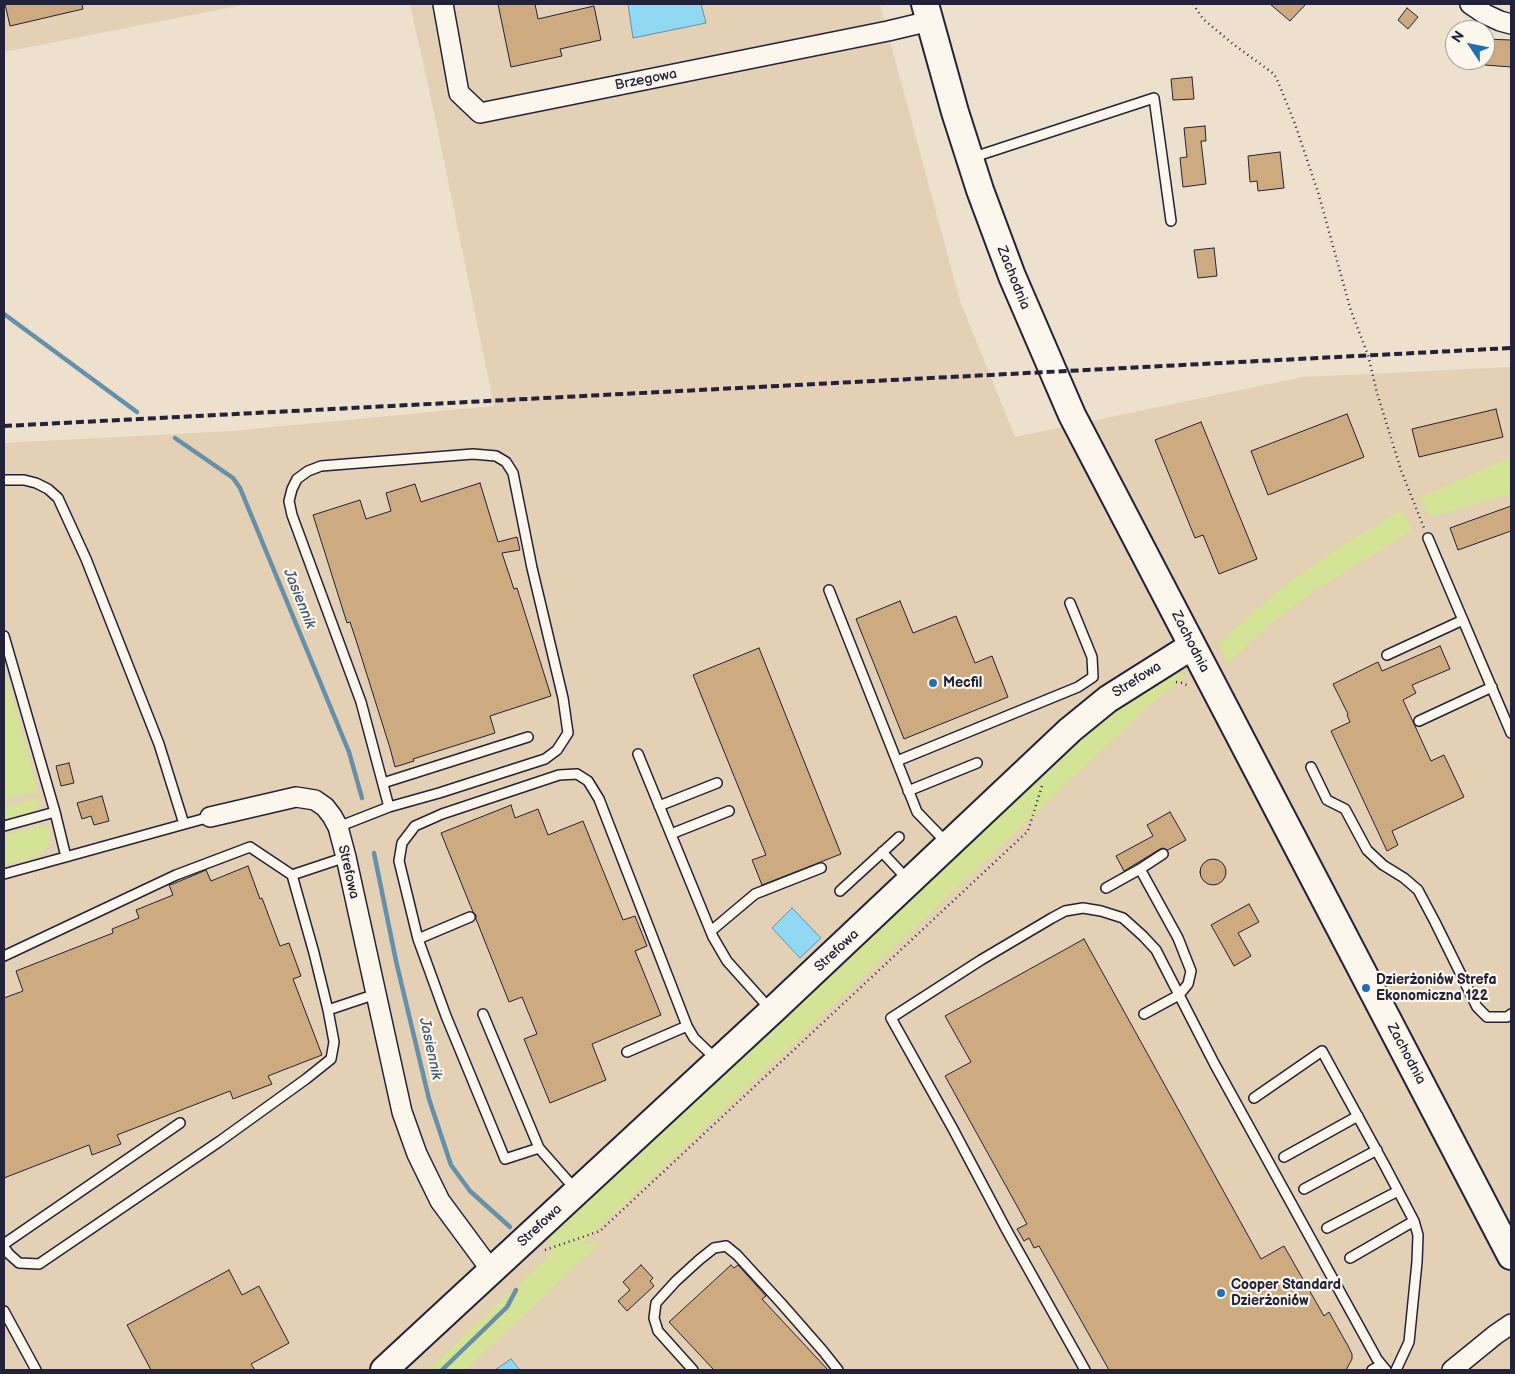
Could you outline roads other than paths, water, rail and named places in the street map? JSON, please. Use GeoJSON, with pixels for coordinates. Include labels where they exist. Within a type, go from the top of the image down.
{"type":"FeatureCollection","features":[{"type":"Feature","properties":{"kind":"street","name":"Brzegowa"},"geometry":{"type":"LineString","coordinates":[[443,4],[459,92],[480,113],[878,33],[927,12]]}},
{"type":"Feature","properties":{"kind":"street"},"geometry":{"type":"LineString","coordinates":[[1470,4],[1500,21],[1511,24]]}},
{"type":"Feature","properties":{"kind":"street","name":"Zachodnia"},"geometry":{"type":"LineString","coordinates":[[927,12],[970,159],[1012,276],[1068,406],[1511,1256]]}},
{"type":"Feature","properties":{"kind":"street","name":"Strefowa"},"geometry":{"type":"LineString","coordinates":[[384,1370],[772,1011],[1070,730],[1108,699],[1192,646]]}},
{"type":"Feature","properties":{"kind":"street","name":"Strefowa"},"geometry":{"type":"LineString","coordinates":[[210,817],[296,797],[314,800],[325,807],[338,827],[402,1112],[417,1154],[440,1201],[491,1270]]}},
{"type":"Feature","properties":{"kind":"street"},"geometry":{"type":"LineString","coordinates":[[1452,1370],[1511,1324]]}},
{"type":"Feature","properties":{"kind":"lane"},"geometry":{"type":"LineString","coordinates":[[970,159],[1154,98],[1171,221]]}},
{"type":"Feature","properties":{"kind":"lane"},"geometry":{"type":"LineString","coordinates":[[338,827],[389,807],[545,759],[557,750],[568,732],[563,698],[532,568],[513,473],[506,462],[496,456],[473,454],[321,466],[308,471],[297,479],[292,490],[289,501],[292,514],[360,702],[389,807]]}},
{"type":"Feature","properties":{"kind":"lane"},"geometry":{"type":"LineString","coordinates":[[4,480],[24,480],[36,483],[48,489],[58,498],[86,559],[159,744],[184,824]]}},
{"type":"Feature","properties":{"kind":"lane"},"geometry":{"type":"LineString","coordinates":[[1428,538],[1511,733]]}},
{"type":"Feature","properties":{"kind":"lane"},"geometry":{"type":"LineString","coordinates":[[829,590],[917,812],[948,844]]}},
{"type":"Feature","properties":{"kind":"lane"},"geometry":{"type":"LineString","coordinates":[[897,762],[1078,687],[1093,677],[1092,657],[1070,603]]}},
{"type":"Feature","properties":{"kind":"lane"},"geometry":{"type":"LineString","coordinates":[[1387,655],[1463,620]]}},
{"type":"Feature","properties":{"kind":"lane"},"geometry":{"type":"LineString","coordinates":[[4,636],[55,812],[66,857]]}},
{"type":"Feature","properties":{"kind":"lane"},"geometry":{"type":"LineString","coordinates":[[1419,721],[1492,687]]}},
{"type":"Feature","properties":{"kind":"lane"},"geometry":{"type":"LineString","coordinates":[[383,783],[528,736]]}},
{"type":"Feature","properties":{"kind":"lane"},"geometry":{"type":"LineString","coordinates":[[638,754],[711,931],[727,961],[772,1011]]}},
{"type":"Feature","properties":{"kind":"lane"},"geometry":{"type":"LineString","coordinates":[[908,791],[977,763]]}},
{"type":"Feature","properties":{"kind":"lane"},"geometry":{"type":"LineString","coordinates":[[1311,767],[1327,800],[1345,809],[1367,850],[1383,865],[1404,878],[1418,890],[1477,1007],[1487,1017],[1507,1017],[1511,1014]]}},
{"type":"Feature","properties":{"kind":"lane"},"geometry":{"type":"LineString","coordinates":[[539,1148],[505,1159],[446,1016],[418,939],[399,861],[402,843],[415,826],[442,814],[559,775],[577,774],[588,781],[599,799],[687,1026],[694,1038],[718,1061]]}},
{"type":"Feature","properties":{"kind":"lane"},"geometry":{"type":"LineString","coordinates":[[659,806],[717,783]]}},
{"type":"Feature","properties":{"kind":"lane"},"geometry":{"type":"LineString","coordinates":[[671,834],[729,811]]}},
{"type":"Feature","properties":{"kind":"lane"},"geometry":{"type":"LineString","coordinates":[[4,826],[55,812]]}},
{"type":"Feature","properties":{"kind":"lane"},"geometry":{"type":"LineString","coordinates":[[4,874],[210,817]]}},
{"type":"Feature","properties":{"kind":"lane"},"geometry":{"type":"LineString","coordinates":[[840,891],[898,837]]}},
{"type":"Feature","properties":{"kind":"lane"},"geometry":{"type":"LineString","coordinates":[[4,956],[176,875],[250,847],[292,875],[328,1010],[334,1042],[331,1059],[220,1141],[39,1264],[19,1263],[9,1254],[4,1246],[180,1123]]}},
{"type":"Feature","properties":{"kind":"lane"},"geometry":{"type":"LineString","coordinates":[[882,852],[910,882]]}},
{"type":"Feature","properties":{"kind":"lane"},"geometry":{"type":"LineString","coordinates":[[1106,888],[1163,854]]}},
{"type":"Feature","properties":{"kind":"lane"},"geometry":{"type":"LineString","coordinates":[[292,875],[346,858]]}},
{"type":"Feature","properties":{"kind":"lane"},"geometry":{"type":"LineString","coordinates":[[711,931],[755,894],[821,868]]}},
{"type":"Feature","properties":{"kind":"lane"},"geometry":{"type":"LineString","coordinates":[[1140,869],[1178,938],[1191,970],[1188,984],[1179,995],[1144,1014]]}},
{"type":"Feature","properties":{"kind":"lane"},"geometry":{"type":"LineString","coordinates":[[1085,1370],[892,1018],[981,960],[1065,910],[1083,908],[1123,918],[1156,950],[1214,1062],[1384,1368],[1372,1370]]}},
{"type":"Feature","properties":{"kind":"lane"},"geometry":{"type":"LineString","coordinates":[[418,939],[470,917]]}},
{"type":"Feature","properties":{"kind":"lane"},"geometry":{"type":"LineString","coordinates":[[328,1010],[376,994]]}},
{"type":"Feature","properties":{"kind":"lane"},"geometry":{"type":"LineString","coordinates":[[483,1014],[539,1148],[577,1191]]}},
{"type":"Feature","properties":{"kind":"lane"},"geometry":{"type":"LineString","coordinates":[[627,1052],[687,1026]]}},
{"type":"Feature","properties":{"kind":"lane"},"geometry":{"type":"LineString","coordinates":[[1254,1098],[1322,1051],[1377,1150],[1414,1221],[1418,1235],[1417,1262],[1408,1342],[1396,1370]]}},
{"type":"Feature","properties":{"kind":"lane"},"geometry":{"type":"LineString","coordinates":[[1284,1157],[1358,1116]]}},
{"type":"Feature","properties":{"kind":"lane"},"geometry":{"type":"LineString","coordinates":[[1304,1189],[1377,1150]]}},
{"type":"Feature","properties":{"kind":"lane"},"geometry":{"type":"LineString","coordinates":[[1327,1228],[1398,1191]]}},
{"type":"Feature","properties":{"kind":"lane"},"geometry":{"type":"LineString","coordinates":[[1350,1258],[1414,1221]]}},
{"type":"Feature","properties":{"kind":"lane"},"geometry":{"type":"LineString","coordinates":[[693,1370],[658,1331],[654,1318],[656,1303],[699,1260],[714,1248],[726,1246],[737,1255],[781,1303],[838,1370]]}},
{"type":"Feature","properties":{"kind":"lane"},"geometry":{"type":"LineString","coordinates":[[4,1311],[36,1370]]}},
{"type":"Feature","properties":{"kind":"water"},"geometry":{"type":"Polygon","coordinates":[[[628,4],[701,4],[706,23],[633,38],[628,4]]]}},
{"type":"Feature","properties":{"kind":"water"},"geometry":{"type":"Polygon","coordinates":[[[792,908],[821,938],[800,958],[772,928],[792,908]]]}},
{"type":"Feature","properties":{"kind":"water"},"geometry":{"type":"Polygon","coordinates":[[[511,1359],[520,1370],[495,1370],[511,1359]]]}},
{"type":"Feature","properties":{"kind":"waterway","name":"Jasiennik"},"geometry":{"type":"LineString","coordinates":[[4,314],[137,412]]}},
{"type":"Feature","properties":{"kind":"waterway","name":"Jasiennik"},"geometry":{"type":"LineString","coordinates":[[175,438],[233,478],[240,488],[349,752],[362,798]]}},
{"type":"Feature","properties":{"kind":"waterway","name":"Jasiennik"},"geometry":{"type":"LineString","coordinates":[[374,853],[396,961],[429,1099],[451,1165],[470,1191],[510,1227]]}},
{"type":"Feature","properties":{"kind":"waterway","name":"Jasiennik"},"geometry":{"type":"LineString","coordinates":[[442,1370],[507,1307],[516,1290]]}},
{"type":"Feature","properties":{"kind":"railway"},"geometry":{"type":"LineString","coordinates":[[4,426],[1511,348]]}},
{"type":"Feature","properties":{"kind":"place","name":"Mecfil"},"geometry":{"type":"Point","coordinates":[933,683]}},
{"type":"Feature","properties":{"kind":"place","name":"Dzierżoniów Strefa Ekonomiczna 122"},"geometry":{"type":"Point","coordinates":[1366,988]}},
{"type":"Feature","properties":{"kind":"place","name":"Cooper Standard Dzierżoniów"},"geometry":{"type":"Point","coordinates":[1221,1293]}}]}
